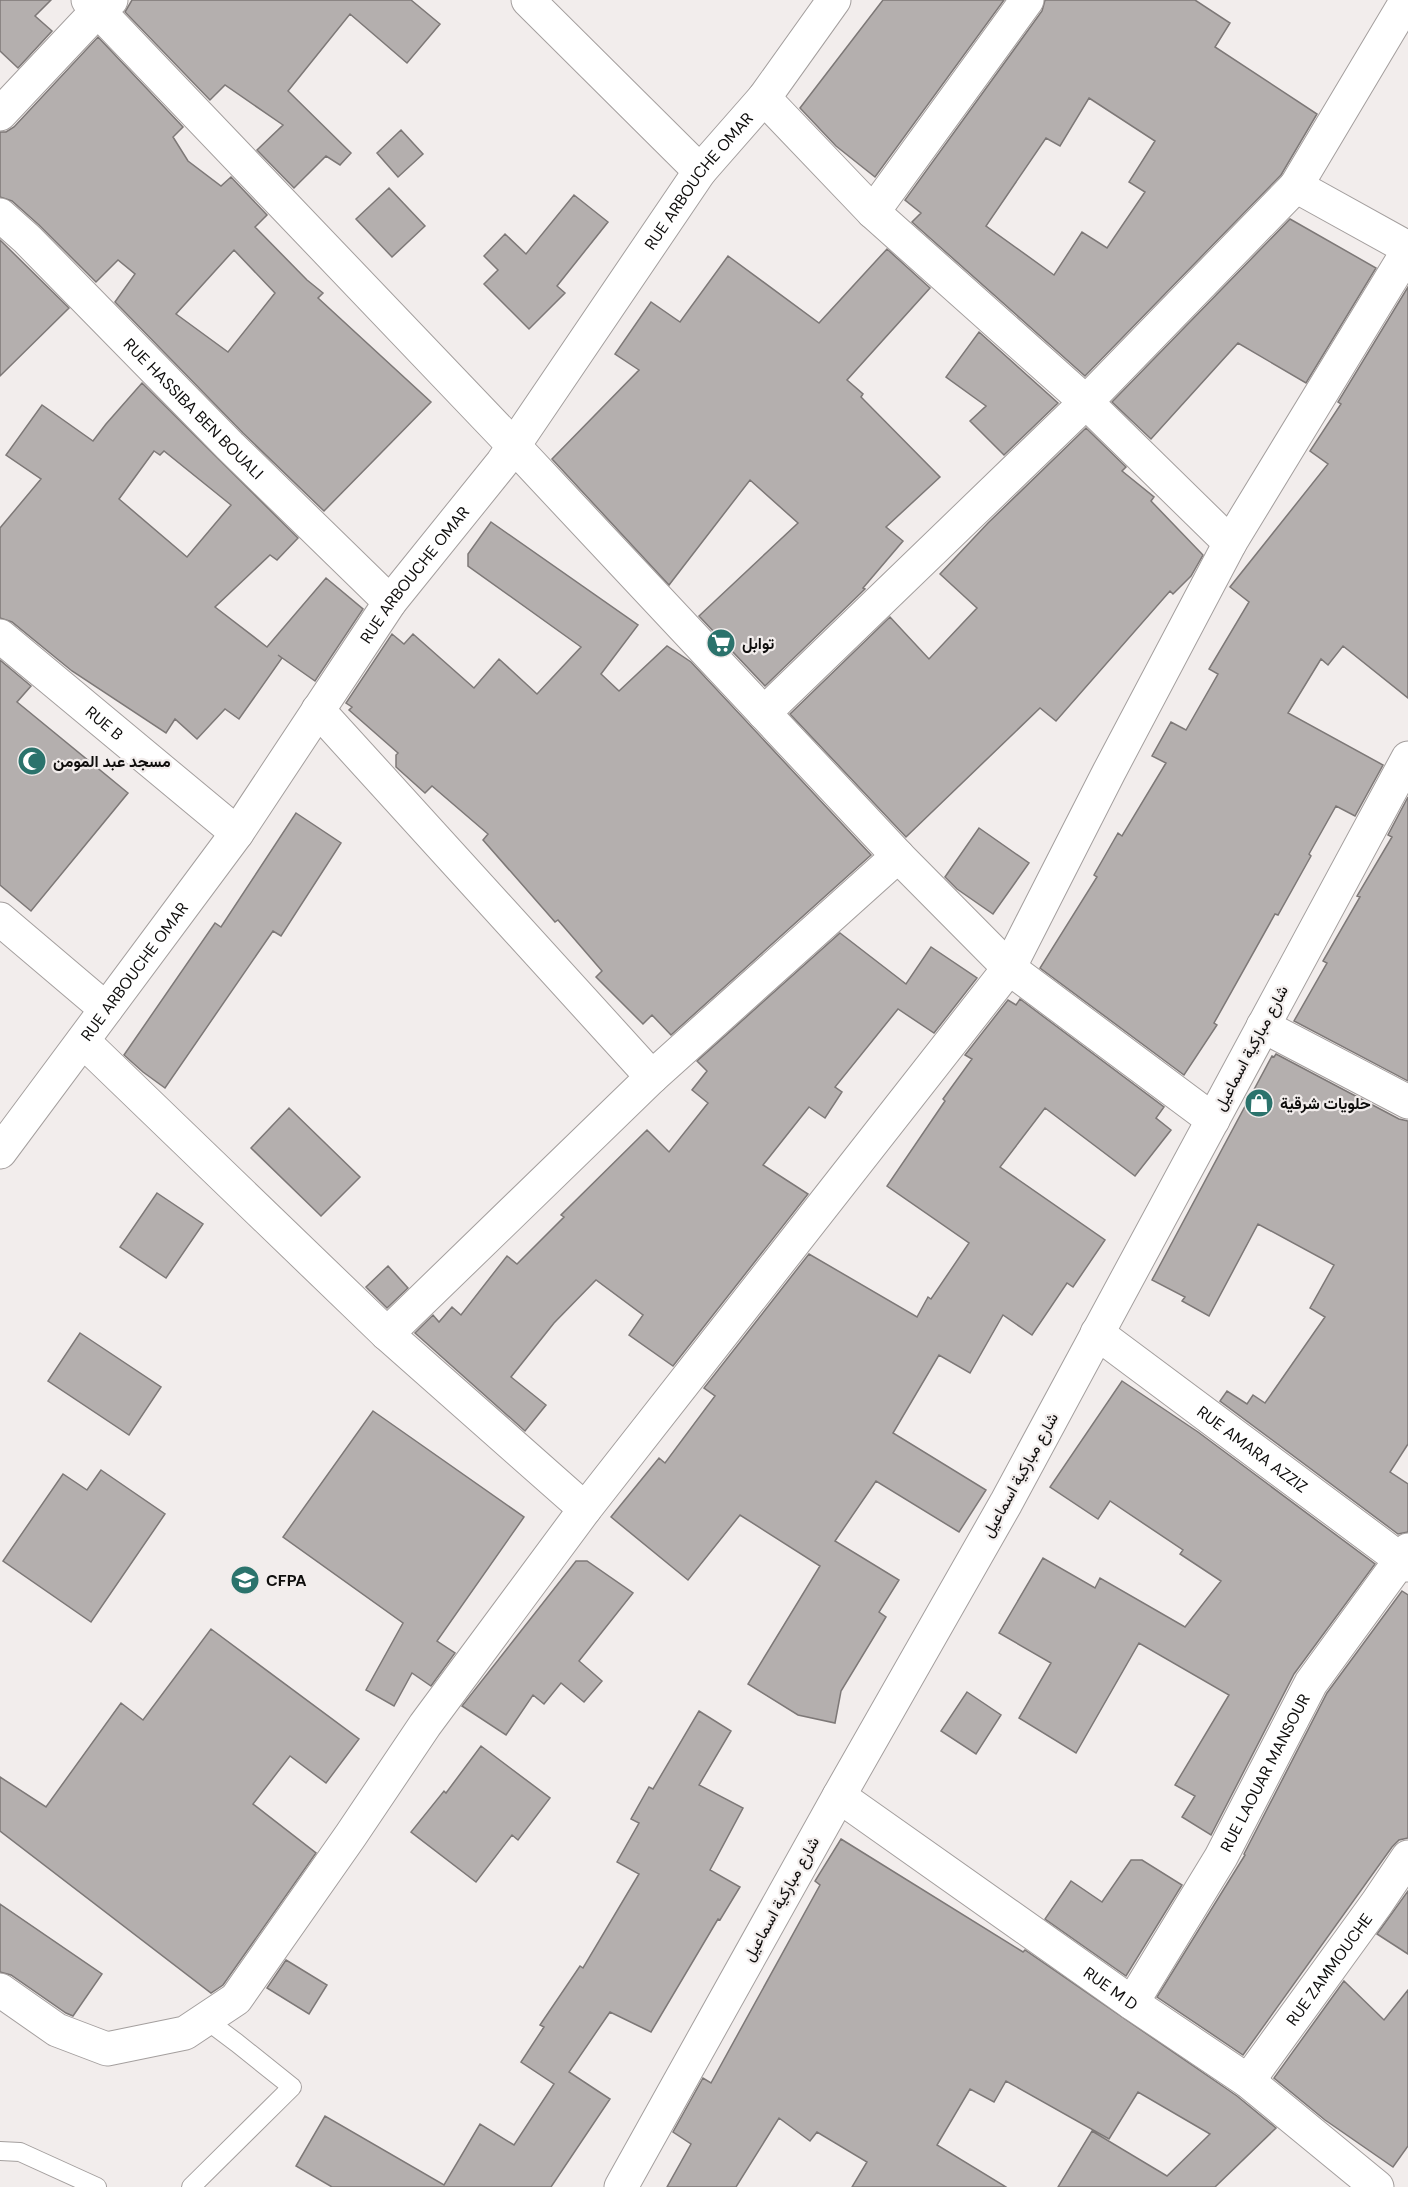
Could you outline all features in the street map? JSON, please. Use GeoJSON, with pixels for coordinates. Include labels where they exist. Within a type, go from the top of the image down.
{"type":"FeatureCollection","features":[{"type":"Feature","properties":{"kind":"street"},"geometry":{"type":"LineString","coordinates":[[528,0],[700,171]]}},
{"type":"Feature","properties":{"kind":"street","name":"RUE ARBOUCHE OMAR"},"geometry":{"type":"LineString","coordinates":[[0,1152],[237,833],[390,602],[502,462],[700,171],[764,98],[834,0]]}},
{"type":"Feature","properties":{"kind":"street"},"geometry":{"type":"LineString","coordinates":[[873,212],[1027,0]]}},
{"type":"Feature","properties":{"kind":"street"},"geometry":{"type":"LineString","coordinates":[[764,713],[1086,402],[1296,186],[1407,0]]}},
{"type":"Feature","properties":{"kind":"street"},"geometry":{"type":"LineString","coordinates":[[0,114],[99,3],[898,856],[1009,968],[1212,1120]]}},
{"type":"Feature","properties":{"kind":"street"},"geometry":{"type":"LineString","coordinates":[[764,98],[873,212],[1086,402],[1230,543]]}},
{"type":"Feature","properties":{"kind":"street"},"geometry":{"type":"LineString","coordinates":[[0,1990],[57,2030],[107,2049],[186,2033],[236,1999],[425,1725],[585,1509],[1009,968],[1230,543],[1408,249],[1296,186]]}},
{"type":"Feature","properties":{"kind":"street","name":"RUE HASSIBA BEN BOUALI"},"geometry":{"type":"LineString","coordinates":[[0,215],[27,239],[230,446],[390,602]]}},
{"type":"Feature","properties":{"kind":"street","name":"RUE B"},"geometry":{"type":"LineString","coordinates":[[0,636],[237,833]]}},
{"type":"Feature","properties":{"kind":"street"},"geometry":{"type":"LineString","coordinates":[[318,710],[652,1077]]}},
{"type":"Feature","properties":{"kind":"street","name":"شارع مباركية اسماعيل"},"geometry":{"type":"LineString","coordinates":[[621,2187],[839,1796],[1006,1503],[1408,758]]}},
{"type":"Feature","properties":{"kind":"street"},"geometry":{"type":"LineString","coordinates":[[387,1334],[652,1077],[898,856]]}},
{"type":"Feature","properties":{"kind":"street"},"geometry":{"type":"LineString","coordinates":[[0,919],[106,1009]]}},
{"type":"Feature","properties":{"kind":"street"},"geometry":{"type":"LineString","coordinates":[[1263,1026],[1408,1102]]}},
{"type":"Feature","properties":{"kind":"street"},"geometry":{"type":"LineString","coordinates":[[83,1041],[387,1334],[585,1509]]}},
{"type":"Feature","properties":{"kind":"street","name":"RUE AMARA AZZIZ"},"geometry":{"type":"LineString","coordinates":[[1097,1334],[1406,1558]]}},
{"type":"Feature","properties":{"kind":"street","name":"RUE LAOUAR MANSOUR"},"geometry":{"type":"LineString","coordinates":[[1132,2003],[1221,1857],[1311,1683],[1406,1558]]}},
{"type":"Feature","properties":{"kind":"street","name":"RUE M D"},"geometry":{"type":"LineString","coordinates":[[839,1796],[1132,2003],[1248,2081],[1377,2187]]}},
{"type":"Feature","properties":{"kind":"street","name":"RUE ZAMMOUCHE"},"geometry":{"type":"LineString","coordinates":[[1248,2081],[1377,1904],[1408,1857]]}},
{"type":"Feature","properties":{"kind":"lane"},"geometry":{"type":"LineString","coordinates":[[191,2187],[292,2087],[205,2019]]}},
{"type":"Feature","properties":{"kind":"lane"},"geometry":{"type":"LineString","coordinates":[[0,2151],[20,2152],[97,2187]]}},
{"type":"Feature","properties":{"kind":"building"},"geometry":{"type":"Polygon","coordinates":[[[0,0],[51,0],[35,16],[52,31],[18,68],[0,51],[0,0]]]}},
{"type":"Feature","properties":{"kind":"building"},"geometry":{"type":"Polygon","coordinates":[[[132,0],[411,0],[440,24],[407,63],[350,14],[288,91],[351,153],[340,165],[326,156],[294,188],[257,150],[283,125],[225,85],[210,100],[125,12],[132,0]]]}},
{"type":"Feature","properties":{"kind":"building"},"geometry":{"type":"Polygon","coordinates":[[[883,0],[1004,0],[875,177],[836,146],[800,108],[883,0]]]}},
{"type":"Feature","properties":{"kind":"building"},"geometry":{"type":"Polygon","coordinates":[[[1045,0],[1195,0],[1230,23],[1215,47],[1317,114],[1281,175],[1085,376],[912,222],[921,213],[905,200],[1042,11],[1045,0]],[[1089,98],[1060,146],[1046,138],[986,226],[1054,275],[1082,232],[1107,248],[1145,192],[1129,182],[1155,141],[1089,98]]]}},
{"type":"Feature","properties":{"kind":"building"},"geometry":{"type":"Polygon","coordinates":[[[98,37],[183,127],[173,137],[188,161],[221,186],[231,177],[267,215],[255,227],[307,280],[323,293],[318,298],[431,402],[324,511],[243,433],[115,302],[135,274],[118,260],[96,282],[12,201],[0,197],[0,132],[6,132],[14,127],[98,37]],[[234,250],[176,314],[228,352],[275,293],[234,250]]]}},
{"type":"Feature","properties":{"kind":"building"},"geometry":{"type":"Polygon","coordinates":[[[401,130],[423,154],[398,177],[377,153],[401,130]]]}},
{"type":"Feature","properties":{"kind":"building"},"geometry":{"type":"Polygon","coordinates":[[[389,188],[425,226],[392,257],[356,219],[389,188]]]}},
{"type":"Feature","properties":{"kind":"building"},"geometry":{"type":"Polygon","coordinates":[[[574,195],[608,222],[557,286],[565,293],[529,329],[484,284],[498,270],[484,256],[505,234],[526,254],[574,195]]]}},
{"type":"Feature","properties":{"kind":"building"},"geometry":{"type":"Polygon","coordinates":[[[1290,219],[1376,268],[1306,383],[1238,343],[1151,439],[1112,402],[1290,219]]]}},
{"type":"Feature","properties":{"kind":"building"},"geometry":{"type":"Polygon","coordinates":[[[0,240],[69,308],[0,376],[0,240]]]}},
{"type":"Feature","properties":{"kind":"building"},"geometry":{"type":"Polygon","coordinates":[[[887,249],[930,288],[847,380],[863,394],[861,397],[940,477],[886,527],[903,541],[863,588],[865,589],[765,686],[699,616],[798,523],[750,480],[669,585],[552,459],[639,370],[615,354],[651,302],[680,322],[728,256],[819,323],[887,249]]]}},
{"type":"Feature","properties":{"kind":"building"},"geometry":{"type":"Polygon","coordinates":[[[1408,287],[1408,698],[1343,646],[1328,665],[1321,659],[1288,713],[1383,765],[1355,816],[1336,806],[1278,915],[1275,914],[1214,1023],[1217,1025],[1184,1075],[1040,968],[1097,877],[1094,875],[1118,833],[1122,836],[1166,763],[1152,756],[1171,722],[1186,730],[1218,674],[1209,669],[1249,602],[1230,587],[1328,464],[1310,451],[1341,404],[1338,402],[1408,287]]]}},
{"type":"Feature","properties":{"kind":"building"},"geometry":{"type":"Polygon","coordinates":[[[979,332],[1058,403],[1004,455],[970,421],[986,406],[946,377],[979,332]]]}},
{"type":"Feature","properties":{"kind":"building"},"geometry":{"type":"Polygon","coordinates":[[[142,383],[298,538],[277,560],[270,555],[215,607],[267,647],[326,578],[363,609],[315,681],[278,655],[282,658],[239,719],[225,709],[197,739],[175,719],[166,733],[72,671],[12,622],[0,618],[0,528],[41,479],[6,455],[42,405],[93,441],[142,383]],[[154,451],[119,499],[187,557],[231,505],[164,451],[160,455],[154,451]]]}},
{"type":"Feature","properties":{"kind":"building"},"geometry":{"type":"Polygon","coordinates":[[[1086,428],[1126,467],[1122,471],[1154,497],[1151,501],[1203,555],[1191,576],[1173,594],[1170,591],[1056,721],[1040,708],[906,837],[790,714],[890,617],[929,659],[977,608],[940,574],[988,523],[1086,428]]]}},
{"type":"Feature","properties":{"kind":"building"},"geometry":{"type":"Polygon","coordinates":[[[491,522],[638,625],[601,674],[619,691],[667,646],[691,662],[871,855],[671,1035],[652,1015],[643,1024],[596,977],[602,971],[558,920],[555,922],[483,840],[488,834],[432,786],[425,793],[396,767],[398,753],[349,710],[352,707],[346,703],[392,634],[404,644],[413,634],[474,688],[499,659],[537,694],[581,647],[468,566],[468,554],[491,522]]]}},
{"type":"Feature","properties":{"kind":"building"},"geometry":{"type":"Polygon","coordinates":[[[0,660],[31,686],[17,702],[128,793],[31,911],[0,885],[0,660]]]}},
{"type":"Feature","properties":{"kind":"building"},"geometry":{"type":"Polygon","coordinates":[[[1408,797],[1408,1081],[1294,1021],[1327,963],[1323,961],[1360,897],[1357,896],[1392,837],[1388,835],[1408,797]]]}},
{"type":"Feature","properties":{"kind":"building"},"geometry":{"type":"Polygon","coordinates":[[[296,813],[341,843],[281,936],[273,931],[165,1088],[124,1055],[215,923],[221,927],[296,813]]]}},
{"type":"Feature","properties":{"kind":"building"},"geometry":{"type":"Polygon","coordinates":[[[979,828],[1029,863],[993,914],[957,889],[945,877],[979,828]]]}},
{"type":"Feature","properties":{"kind":"building"},"geometry":{"type":"Polygon","coordinates":[[[840,933],[906,984],[931,947],[977,978],[934,1033],[898,1009],[835,1087],[842,1092],[825,1118],[809,1107],[763,1165],[808,1194],[673,1366],[629,1335],[643,1315],[596,1280],[554,1323],[511,1377],[546,1405],[525,1431],[415,1333],[433,1315],[439,1322],[452,1307],[461,1315],[507,1256],[517,1264],[564,1217],[561,1215],[647,1130],[669,1152],[708,1103],[692,1090],[707,1071],[697,1061],[840,933]]]}},
{"type":"Feature","properties":{"kind":"building"},"geometry":{"type":"Polygon","coordinates":[[[1020,999],[1164,1107],[1156,1118],[1171,1130],[1135,1176],[1045,1108],[1000,1167],[1105,1240],[1073,1287],[1067,1283],[1032,1335],[1003,1315],[970,1373],[939,1355],[893,1433],[986,1490],[959,1532],[876,1481],[835,1541],[899,1580],[879,1612],[886,1617],[841,1691],[835,1723],[798,1715],[748,1684],[820,1566],[740,1515],[688,1580],[611,1517],[659,1458],[665,1463],[715,1396],[704,1388],[809,1254],[917,1317],[928,1297],[931,1299],[969,1243],[887,1186],[945,1101],[943,1099],[972,1059],[965,1055],[1008,1000],[1016,1005],[1020,999]]]}},
{"type":"Feature","properties":{"kind":"building"},"geometry":{"type":"Polygon","coordinates":[[[1276,1054],[1399,1119],[1408,1121],[1408,1444],[1390,1472],[1408,1484],[1408,1532],[1398,1534],[1220,1401],[1227,1391],[1247,1404],[1253,1395],[1265,1403],[1325,1317],[1310,1308],[1334,1265],[1258,1224],[1209,1316],[1182,1301],[1185,1297],[1152,1280],[1272,1056],[1276,1054]]]}},
{"type":"Feature","properties":{"kind":"building"},"geometry":{"type":"Polygon","coordinates":[[[289,1108],[360,1177],[321,1216],[251,1148],[289,1108]]]}},
{"type":"Feature","properties":{"kind":"building"},"geometry":{"type":"Polygon","coordinates":[[[157,1193],[203,1224],[166,1278],[120,1247],[157,1193]]]}},
{"type":"Feature","properties":{"kind":"building"},"geometry":{"type":"Polygon","coordinates":[[[388,1266],[408,1288],[387,1308],[366,1287],[388,1266]]]}},
{"type":"Feature","properties":{"kind":"building"},"geometry":{"type":"Polygon","coordinates":[[[80,1333],[161,1387],[129,1435],[48,1381],[80,1333]]]}},
{"type":"Feature","properties":{"kind":"building"},"geometry":{"type":"Polygon","coordinates":[[[1122,1381],[1198,1432],[1375,1564],[1294,1674],[1211,1835],[1182,1817],[1195,1796],[1175,1785],[1229,1695],[1139,1643],[1076,1753],[1019,1718],[1051,1663],[999,1633],[1043,1558],[1095,1588],[1100,1578],[1185,1627],[1221,1581],[1180,1554],[1183,1550],[1110,1501],[1098,1519],[1050,1487],[1122,1381]]]}},
{"type":"Feature","properties":{"kind":"building"},"geometry":{"type":"Polygon","coordinates":[[[373,1411],[524,1517],[437,1641],[455,1653],[431,1686],[412,1673],[394,1706],[366,1690],[403,1623],[283,1537],[373,1411]]]}},
{"type":"Feature","properties":{"kind":"building"},"geometry":{"type":"Polygon","coordinates":[[[101,1470],[165,1514],[91,1622],[3,1561],[63,1474],[87,1490],[101,1470]]]}},
{"type":"Feature","properties":{"kind":"building"},"geometry":{"type":"Polygon","coordinates":[[[576,1561],[587,1561],[633,1593],[579,1661],[602,1681],[584,1702],[561,1683],[544,1704],[533,1695],[506,1735],[462,1706],[576,1561]]]}},
{"type":"Feature","properties":{"kind":"building"},"geometry":{"type":"Polygon","coordinates":[[[1402,1591],[1408,1595],[1408,1838],[1399,1840],[1392,1847],[1243,2055],[1157,1997],[1245,1855],[1327,1693],[1402,1591]]]}},
{"type":"Feature","properties":{"kind":"building"},"geometry":{"type":"Polygon","coordinates":[[[211,1629],[359,1739],[326,1783],[290,1756],[253,1804],[316,1853],[223,1985],[211,1993],[0,1831],[0,1777],[46,1807],[121,1703],[143,1720],[211,1629]]]}},
{"type":"Feature","properties":{"kind":"building"},"geometry":{"type":"Polygon","coordinates":[[[967,1692],[1001,1715],[976,1754],[941,1731],[967,1692]]]}},
{"type":"Feature","properties":{"kind":"building"},"geometry":{"type":"Polygon","coordinates":[[[699,1711],[731,1731],[699,1785],[743,1808],[710,1870],[740,1887],[720,1920],[718,1919],[651,2032],[610,2012],[569,2072],[610,2099],[551,2187],[332,2187],[296,2166],[325,2116],[444,2185],[480,2124],[514,2145],[554,2084],[521,2062],[544,2027],[540,2025],[580,1966],[583,1968],[639,1874],[617,1862],[639,1823],[631,1819],[649,1787],[653,1789],[699,1711]]]}},
{"type":"Feature","properties":{"kind":"building"},"geometry":{"type":"Polygon","coordinates":[[[481,1746],[550,1798],[518,1840],[512,1835],[476,1882],[411,1832],[444,1791],[446,1793],[481,1746]]]}},
{"type":"Feature","properties":{"kind":"building"},"geometry":{"type":"Polygon","coordinates":[[[841,1839],[1023,1952],[1025,1950],[1237,2096],[1276,2128],[1215,2187],[1058,2187],[1092,2131],[1167,2176],[1210,2134],[1138,2092],[1109,2139],[1006,2081],[994,2102],[970,2089],[937,2145],[1006,2187],[852,2187],[867,2162],[817,2132],[810,2141],[779,2118],[736,2187],[667,2187],[691,2144],[673,2132],[703,2078],[711,2083],[820,1885],[815,1881],[841,1839]]]}},
{"type":"Feature","properties":{"kind":"building"},"geometry":{"type":"Polygon","coordinates":[[[1131,1860],[1142,1860],[1182,1885],[1126,1976],[1045,1919],[1071,1881],[1102,1902],[1131,1860]]]}},
{"type":"Feature","properties":{"kind":"building"},"geometry":{"type":"Polygon","coordinates":[[[1408,1891],[1408,1954],[1377,1934],[1408,1891]]]}},
{"type":"Feature","properties":{"kind":"building"},"geometry":{"type":"Polygon","coordinates":[[[0,1904],[102,1974],[73,2016],[11,1975],[0,1972],[0,1904]]]}},
{"type":"Feature","properties":{"kind":"building"},"geometry":{"type":"Polygon","coordinates":[[[286,1960],[327,1985],[309,2014],[267,1988],[286,1960]]]}},
{"type":"Feature","properties":{"kind":"building"},"geometry":{"type":"Polygon","coordinates":[[[1344,1981],[1384,2020],[1408,1990],[1408,2146],[1393,2167],[1325,2120],[1274,2078],[1344,1981]]]}},
{"type":"Feature","properties":{"kind":"place","name":"توابل"},"geometry":{"type":"Point","coordinates":[721,643]}},
{"type":"Feature","properties":{"kind":"place","name":"مسجد عبد المومن"},"geometry":{"type":"Point","coordinates":[32,761]}},
{"type":"Feature","properties":{"kind":"place","name":"حلويات شرقية"},"geometry":{"type":"Point","coordinates":[1259,1103]}},
{"type":"Feature","properties":{"kind":"place","name":"CFPA"},"geometry":{"type":"Point","coordinates":[245,1580]}}]}
